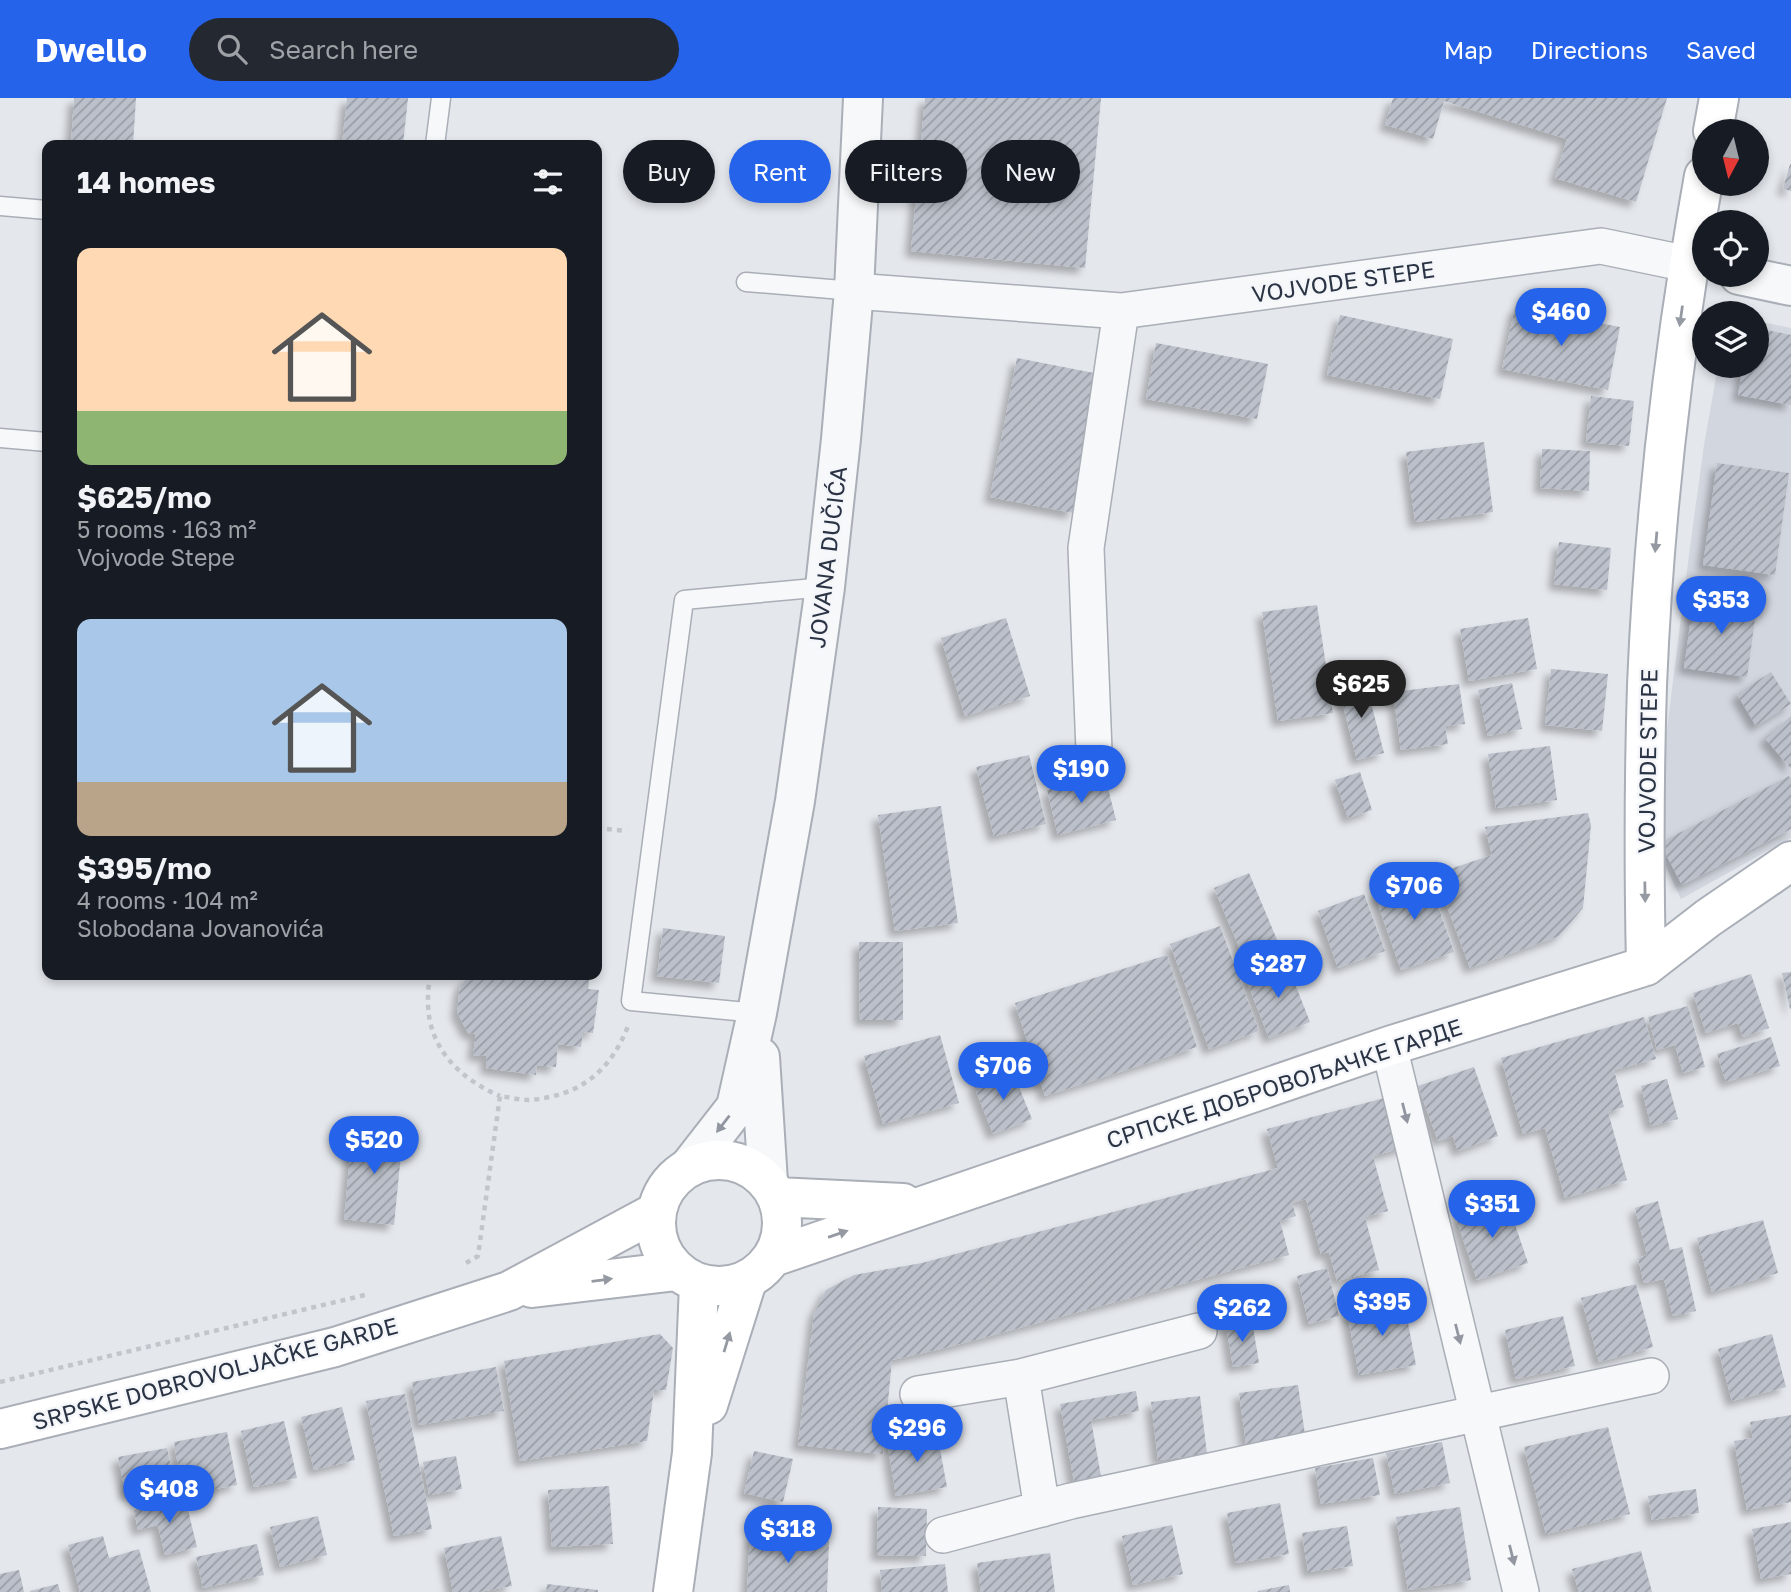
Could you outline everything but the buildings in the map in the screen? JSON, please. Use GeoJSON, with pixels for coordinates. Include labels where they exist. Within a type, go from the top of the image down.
{"type":"FeatureCollection","features":[{"type":"Feature","properties":{"kind":"main road"},"geometry":{"type":"LineString","coordinates":[[1715,119],[1719,98]]}},
{"type":"Feature","properties":{"kind":"main road","name":"VOJVODE STEPE"},"geometry":{"type":"LineString","coordinates":[[1646,965],[1644,825],[1647,684],[1655,556],[1670,404],[1692,287]]}},
{"type":"Feature","properties":{"kind":"main road","name":"СРПСКЕ ДОБРОВОЉАЧКЕ ГАРДЕ"},"geometry":{"type":"LineString","coordinates":[[760,1269],[923,1204],[1389,1046],[1646,965],[1791,861]]}},
{"type":"Feature","properties":{"kind":"main road"},"geometry":{"type":"LineString","coordinates":[[673,1592],[692,1453],[688,1278],[666,1259],[655,1229],[656,1212],[671,1181],[690,1166],[718,1159],[745,1165],[773,1189],[782,1212],[783,1227],[780,1242],[760,1269],[692,1453]]}},
{"type":"Feature","properties":{"kind":"main road"},"geometry":{"type":"LineString","coordinates":[[773,1189],[923,1204]]}},
{"type":"Feature","properties":{"kind":"main road"},"geometry":{"type":"LineString","coordinates":[[509,1290],[656,1212]]}},
{"type":"Feature","properties":{"kind":"main road"},"geometry":{"type":"LineString","coordinates":[[509,1290],[688,1278],[723,1287],[760,1269]]}},
{"type":"Feature","properties":{"kind":"main road","name":"SRPSKE DOBROVOLJAČKE GARDE"},"geometry":{"type":"LineString","coordinates":[[0,1429],[335,1347],[509,1290]]}},
{"type":"Feature","properties":{"kind":"street","name":"JOVANA DUČIĆA"},"geometry":{"type":"LineString","coordinates":[[757,1013],[795,801],[825,587],[854,291],[863,98]]}},
{"type":"Feature","properties":{"kind":"street","name":"VOJVODE STEPE"},"geometry":{"type":"LineString","coordinates":[[854,291],[1121,311],[1601,246],[1692,265]]}},
{"type":"Feature","properties":{"kind":"street"},"geometry":{"type":"LineString","coordinates":[[1769,281],[1791,286]]}},
{"type":"Feature","properties":{"kind":"street"},"geometry":{"type":"LineString","coordinates":[[1094,751],[1086,548],[1121,311]]}},
{"type":"Feature","properties":{"kind":"street"},"geometry":{"type":"LineString","coordinates":[[690,1166],[736,1107],[757,1013]]}},
{"type":"Feature","properties":{"kind":"street"},"geometry":{"type":"LineString","coordinates":[[757,1013],[773,1189]]}},
{"type":"Feature","properties":{"kind":"street"},"geometry":{"type":"LineString","coordinates":[[1389,1046],[1521,1592]]}},
{"type":"Feature","properties":{"kind":"street"},"geometry":{"type":"LineString","coordinates":[[918,1394],[1021,1377],[1199,1331]]}},
{"type":"Feature","properties":{"kind":"street"},"geometry":{"type":"LineString","coordinates":[[943,1535],[1084,1498],[1651,1376]]}},
{"type":"Feature","properties":{"kind":"street"},"geometry":{"type":"LineString","coordinates":[[1021,1377],[1042,1509]]}},
{"type":"Feature","properties":{"kind":"lane"},"geometry":{"type":"LineString","coordinates":[[436,140],[441,98]]}},
{"type":"Feature","properties":{"kind":"lane"},"geometry":{"type":"LineString","coordinates":[[0,206],[42,210]]}},
{"type":"Feature","properties":{"kind":"lane"},"geometry":{"type":"LineString","coordinates":[[746,282],[854,291]]}},
{"type":"Feature","properties":{"kind":"lane"},"geometry":{"type":"LineString","coordinates":[[0,438],[42,442]]}},
{"type":"Feature","properties":{"kind":"lane"},"geometry":{"type":"LineString","coordinates":[[757,1013],[631,1001],[684,600],[825,587]]}},
{"type":"Feature","properties":{"kind":"path"},"geometry":{"type":"LineString","coordinates":[[429,980],[428,1013],[435,1036],[447,1059],[463,1076],[481,1088],[500,1096],[528,1100],[562,1095],[594,1077],[607,1065],[620,1046],[628,1026],[631,1001]]}},
{"type":"Feature","properties":{"kind":"path"},"geometry":{"type":"LineString","coordinates":[[459,1267],[478,1256],[500,1096]]}},
{"type":"Feature","properties":{"kind":"path"},"geometry":{"type":"LineString","coordinates":[[0,1382],[373,1293]]}},
{"type":"Feature","properties":{"kind":"shaded area"},"geometry":{"type":"Polygon","coordinates":[[[1769,323],[1791,328],[1791,838],[1681,899],[1653,839],[1704,445],[1716,378],[1769,378],[1769,323]]]}}]}
